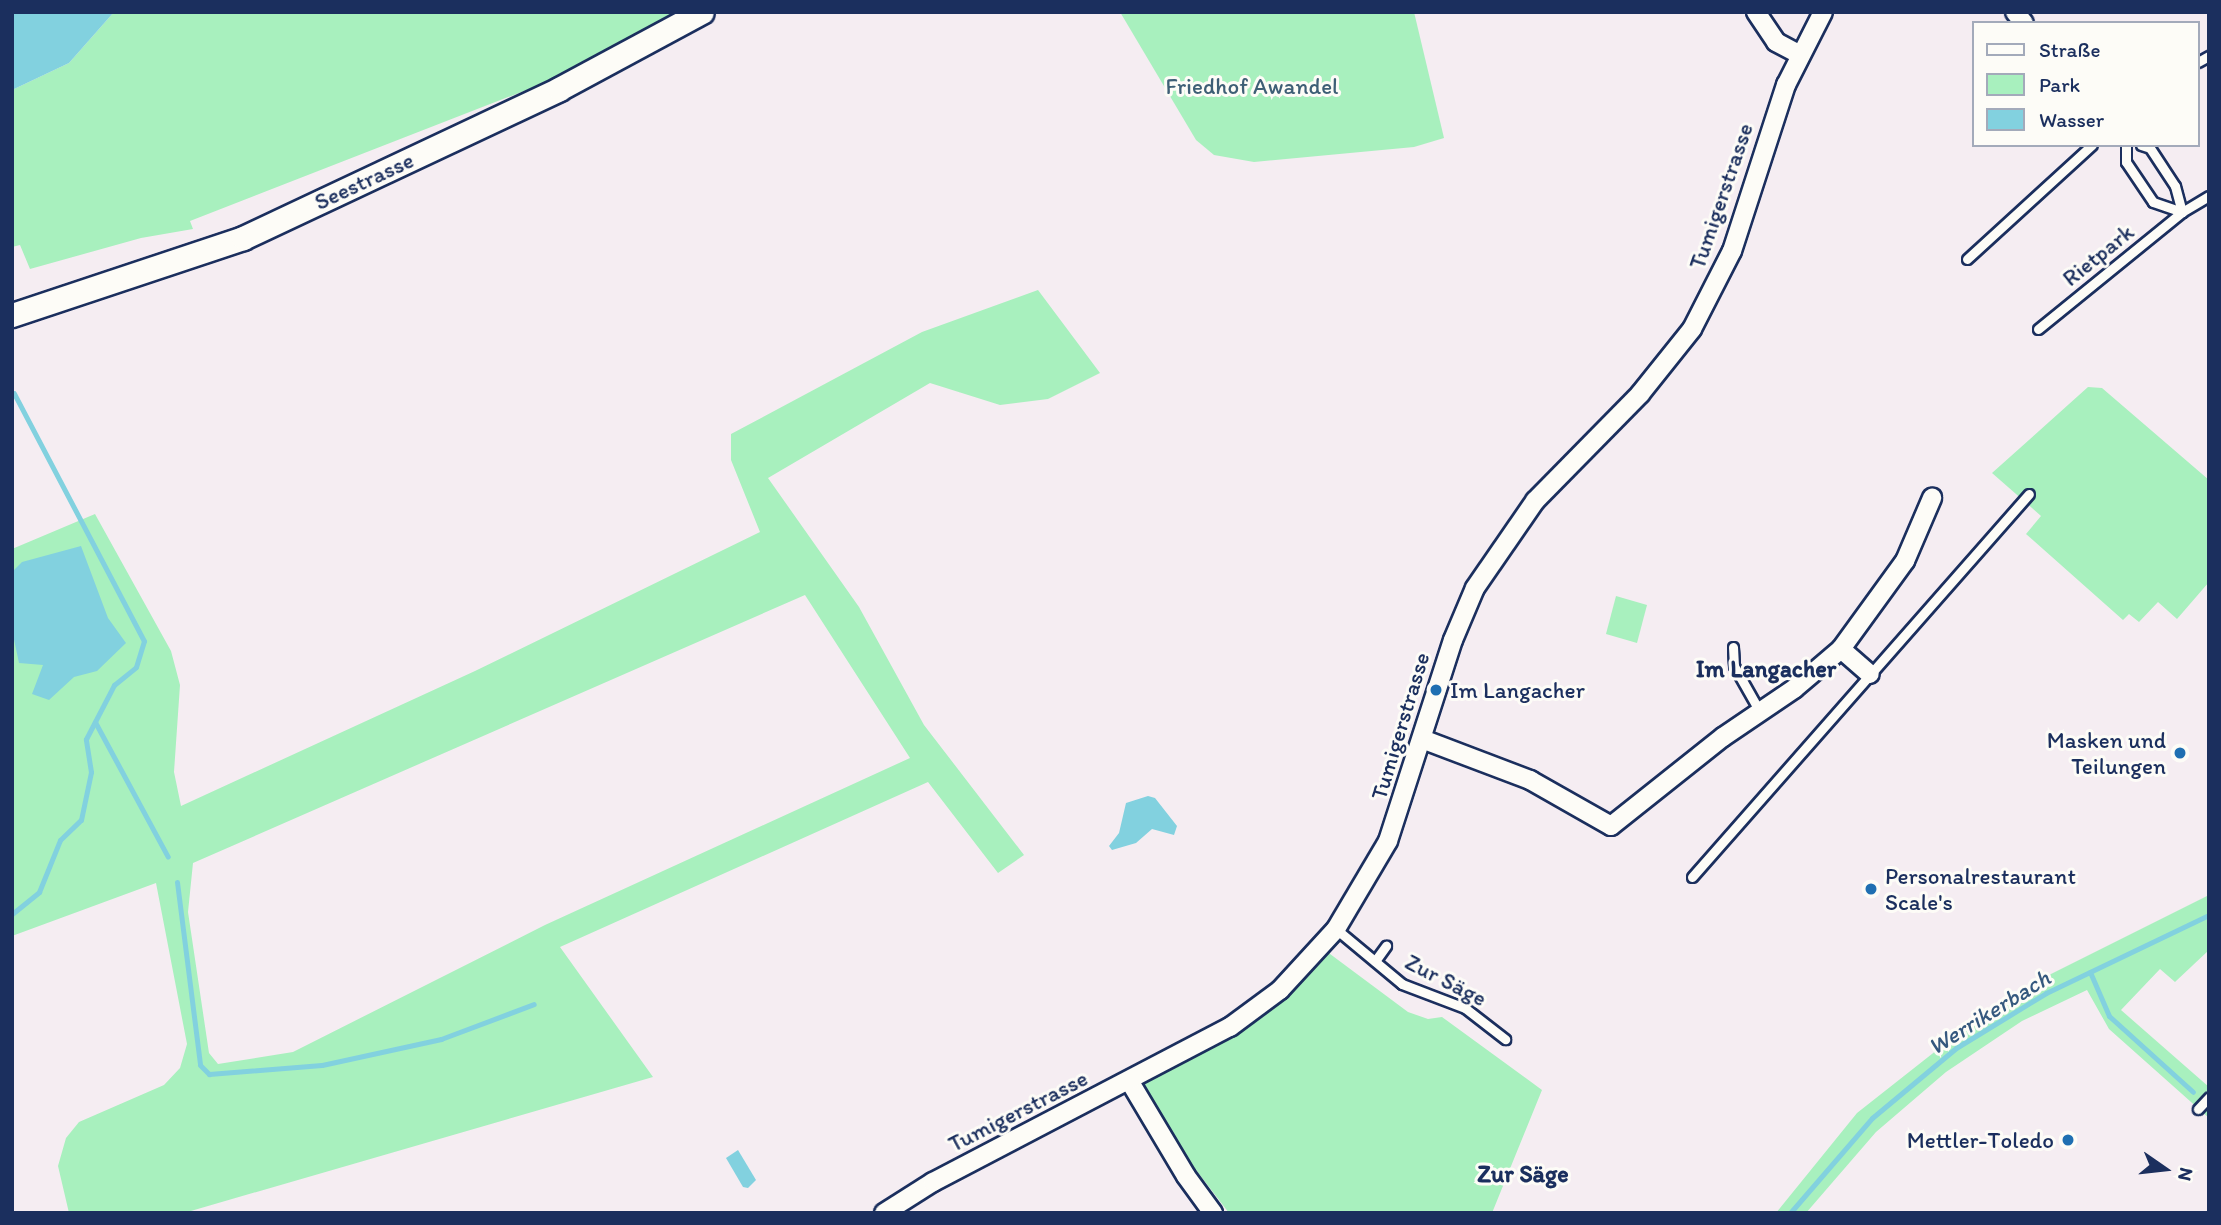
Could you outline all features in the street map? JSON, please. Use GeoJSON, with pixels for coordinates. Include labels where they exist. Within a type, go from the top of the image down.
{"type":"FeatureCollection","features":[{"type":"Feature","properties":{"kind":"street","name":"Seestrasse"},"geometry":{"type":"LineString","coordinates":[[12,315],[243,238],[559,89],[702,12]]}},
{"type":"Feature","properties":{"kind":"street"},"geometry":{"type":"LineString","coordinates":[[1756,12],[1776,41],[1800,55]]}},
{"type":"Feature","properties":{"kind":"street","name":"Tumigerstrasse"},"geometry":{"type":"LineString","coordinates":[[884,1213],[933,1182],[1130,1082],[1240,1019],[1280,989],[1336,929],[1388,841],[1452,640],[1494,554],[1535,501],[1665,365],[1716,290],[1779,102],[1800,55],[1824,12]]}},
{"type":"Feature","properties":{"kind":"street"},"geometry":{"type":"LineString","coordinates":[[1422,739],[1530,779],[1611,825],[1841,649],[1905,561],[1932,498]]}},
{"type":"Feature","properties":{"kind":"street"},"geometry":{"type":"LineString","coordinates":[[1841,649],[1870,674]]}},
{"type":"Feature","properties":{"kind":"street"},"geometry":{"type":"LineString","coordinates":[[1130,1082],[1178,1165],[1213,1213]]}},
{"type":"Feature","properties":{"kind":"lane"},"geometry":{"type":"LineString","coordinates":[[1967,259],[2090,147]]}},
{"type":"Feature","properties":{"kind":"lane"},"geometry":{"type":"LineString","coordinates":[[2126,147],[2126,162],[2154,202],[2182,212]]}},
{"type":"Feature","properties":{"kind":"lane"},"geometry":{"type":"LineString","coordinates":[[2147,147],[2175,186],[2182,212]]}},
{"type":"Feature","properties":{"kind":"lane","name":"Rietpark"},"geometry":{"type":"LineString","coordinates":[[2038,329],[2182,212],[2209,196]]}},
{"type":"Feature","properties":{"kind":"lane"},"geometry":{"type":"LineString","coordinates":[[1692,877],[2029,494]]}},
{"type":"Feature","properties":{"kind":"lane"},"geometry":{"type":"LineString","coordinates":[[1729,652],[1760,712]]}},
{"type":"Feature","properties":{"kind":"lane","name":"Zur Säge"},"geometry":{"type":"LineString","coordinates":[[1336,929],[1402,984],[1483,1019],[1505,1039]]}},
{"type":"Feature","properties":{"kind":"lane"},"geometry":{"type":"LineString","coordinates":[[1375,961],[1386,947]]}},
{"type":"Feature","properties":{"kind":"lane"},"geometry":{"type":"LineString","coordinates":[[2198,1109],[2209,1097]]}},
{"type":"Feature","properties":{"kind":"green space"},"geometry":{"type":"Polygon","coordinates":[[[114,12],[702,12],[647,43],[190,221],[193,229],[141,238],[30,269],[20,245],[12,247],[12,90],[69,63],[114,12]]]}},
{"type":"Feature","properties":{"kind":"green space","name":"Friedhof Awandel"},"geometry":{"type":"Polygon","coordinates":[[[1120,12],[1414,12],[1444,138],[1414,147],[1254,162],[1214,155],[1196,140],[1120,12]]]}},
{"type":"Feature","properties":{"kind":"green space"},"geometry":{"type":"Polygon","coordinates":[[[1038,290],[1100,373],[1048,399],[1000,405],[930,383],[768,478],[859,607],[924,725],[1024,855],[998,873],[928,782],[560,947],[653,1077],[184,1213],[69,1213],[58,1166],[66,1138],[79,1122],[164,1085],[180,1068],[187,1044],[156,883],[12,936],[12,549],[95,514],[171,651],[180,685],[174,772],[181,806],[475,671],[760,532],[731,460],[731,434],[922,332],[1038,290]],[[805,595],[193,863],[188,912],[209,1053],[218,1064],[293,1052],[545,925],[910,758],[805,595]]]}},
{"type":"Feature","properties":{"kind":"green space"},"geometry":{"type":"Polygon","coordinates":[[[2088,387],[2102,388],[2209,480],[2209,582],[2177,619],[2158,602],[2139,622],[2129,614],[2123,620],[2026,534],[2041,516],[1992,473],[2088,387]]]}},
{"type":"Feature","properties":{"kind":"green space"},"geometry":{"type":"Polygon","coordinates":[[[1616,596],[1647,605],[1637,643],[1606,634],[1616,596]]]}},
{"type":"Feature","properties":{"kind":"green space"},"geometry":{"type":"Polygon","coordinates":[[[2209,895],[2209,950],[2175,982],[2160,969],[2121,1010],[2209,1087],[2209,1118],[2109,1029],[2087,990],[2022,1021],[1946,1072],[1876,1132],[1806,1213],[1776,1213],[1857,1113],[1970,1024],[2051,974],[2209,895]]]}},
{"type":"Feature","properties":{"kind":"green space"},"geometry":{"type":"Polygon","coordinates":[[[1322,948],[1408,1012],[1428,1019],[1442,1017],[1542,1090],[1492,1213],[1229,1213],[1196,1170],[1186,1176],[1130,1082],[1230,1027],[1322,948]]]}},
{"type":"Feature","properties":{"kind":"water"},"geometry":{"type":"Polygon","coordinates":[[[12,12],[114,12],[69,63],[12,90],[12,12]]]}},
{"type":"Feature","properties":{"kind":"water"},"geometry":{"type":"Polygon","coordinates":[[[81,546],[108,618],[126,643],[97,671],[74,677],[49,700],[32,694],[43,665],[19,663],[12,630],[12,572],[22,562],[81,546]]]}},
{"type":"Feature","properties":{"kind":"water"},"geometry":{"type":"Polygon","coordinates":[[[1148,796],[1155,798],[1177,826],[1174,835],[1152,829],[1136,843],[1112,850],[1109,846],[1119,833],[1126,803],[1148,796]]]}},
{"type":"Feature","properties":{"kind":"water"},"geometry":{"type":"Polygon","coordinates":[[[738,1150],[756,1180],[748,1188],[743,1187],[726,1158],[738,1150]]]}},
{"type":"Feature","properties":{"kind":"waterway"},"geometry":{"type":"LineString","coordinates":[[12,914],[39,892],[60,840],[81,820],[91,772],[86,739],[114,685],[136,667],[144,641],[14,393]]}},
{"type":"Feature","properties":{"kind":"waterway"},"geometry":{"type":"LineString","coordinates":[[95,722],[168,857]]}},
{"type":"Feature","properties":{"kind":"waterway"},"geometry":{"type":"LineString","coordinates":[[177,882],[200,1065],[209,1074],[322,1065],[441,1039],[534,1004]]}},
{"type":"Feature","properties":{"kind":"waterway","name":"Werrikerbach"},"geometry":{"type":"LineString","coordinates":[[1790,1213],[1872,1118],[1956,1048],[2046,993],[2209,915]]}},
{"type":"Feature","properties":{"kind":"waterway"},"geometry":{"type":"LineString","coordinates":[[2090,972],[2109,1016],[2193,1092]]}},
{"type":"Feature","properties":{"kind":"place","name":"Im Langacher"},"geometry":{"type":"Point","coordinates":[1436,690]}},
{"type":"Feature","properties":{"kind":"place","name":"Masken und Teilungen"},"geometry":{"type":"Point","coordinates":[2180,753]}},
{"type":"Feature","properties":{"kind":"place","name":"Personalrestaurant Scale's"},"geometry":{"type":"Point","coordinates":[1871,889]}},
{"type":"Feature","properties":{"kind":"place","name":"Mettler-Toledo"},"geometry":{"type":"Point","coordinates":[2068,1140]}},
{"type":"Feature","properties":{"kind":"district","name":"Im Langacher"},"geometry":{"type":"Point","coordinates":[1766,669]}},
{"type":"Feature","properties":{"kind":"district","name":"Zur Säge"},"geometry":{"type":"Point","coordinates":[1523,1174]}}]}
